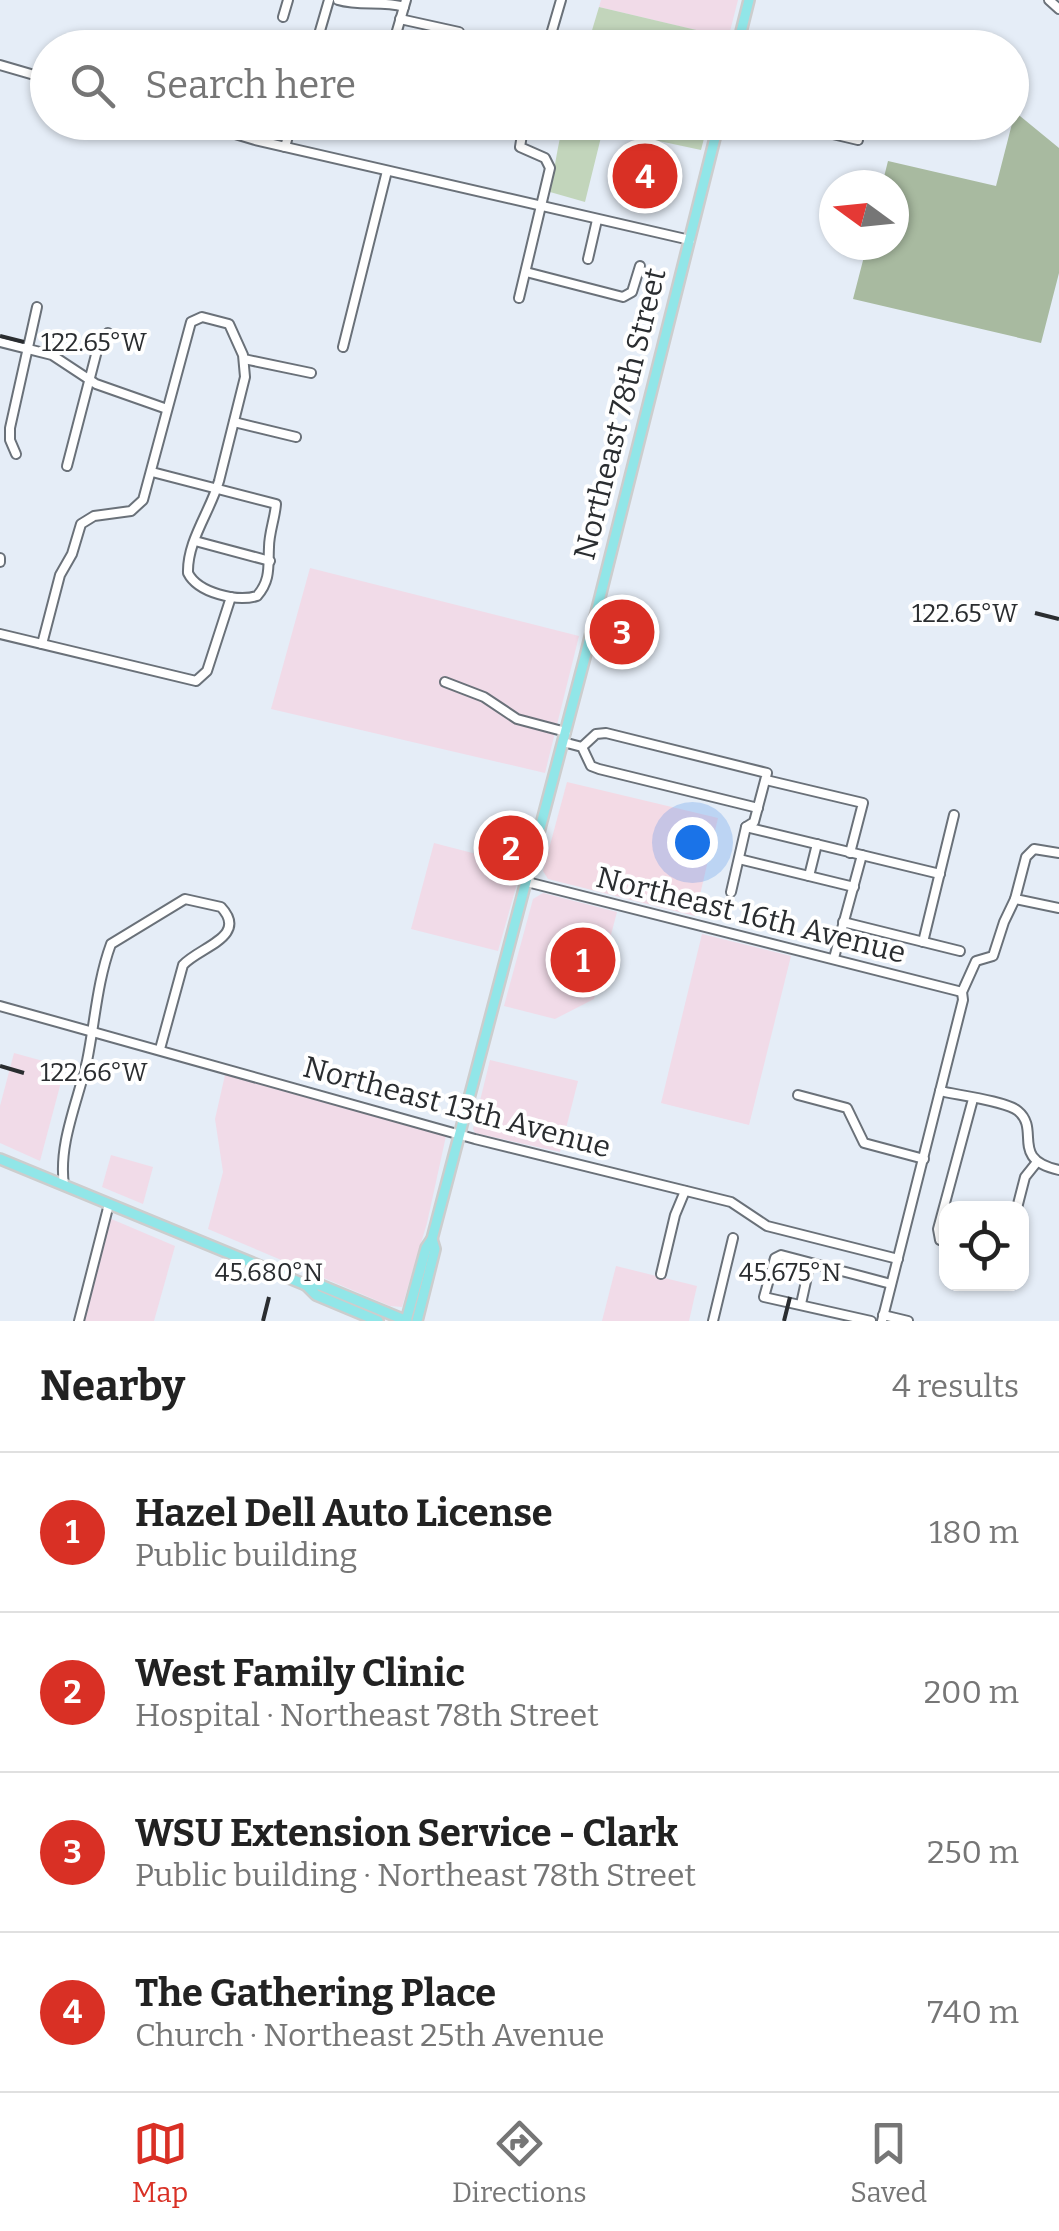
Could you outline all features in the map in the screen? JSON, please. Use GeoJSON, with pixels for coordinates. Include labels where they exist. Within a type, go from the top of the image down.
{"type":"FeatureCollection","features":[{"type":"Feature","properties":{"kind":"main road"},"geometry":{"type":"LineString","coordinates":[[742,30],[749,0]]}},
{"type":"Feature","properties":{"kind":"main road","name":"Northeast 78th Street"},"geometry":{"type":"LineString","coordinates":[[406,1321],[426,1248],[432,1240],[527,882],[714,140]]}},
{"type":"Feature","properties":{"kind":"main road"},"geometry":{"type":"LineString","coordinates":[[0,1159],[306,1285],[320,1285],[406,1321]]}},
{"type":"Feature","properties":{"kind":"main road","name":"Northeast 78th Street"},"geometry":{"type":"LineString","coordinates":[[417,1321],[435,1249],[432,1240]]}},
{"type":"Feature","properties":{"kind":"main road"},"geometry":{"type":"LineString","coordinates":[[306,1285],[316,1295],[378,1321]]}},
{"type":"Feature","properties":{"kind":"street"},"geometry":{"type":"LineString","coordinates":[[283,17],[288,0]]}},
{"type":"Feature","properties":{"kind":"street"},"geometry":{"type":"LineString","coordinates":[[321,30],[330,0]]}},
{"type":"Feature","properties":{"kind":"street"},"geometry":{"type":"LineString","coordinates":[[338,0],[361,5],[383,1],[405,4],[397,30]]}},
{"type":"Feature","properties":{"kind":"street"},"geometry":{"type":"LineString","coordinates":[[552,30],[561,0]]}},
{"type":"Feature","properties":{"kind":"street"},"geometry":{"type":"LineString","coordinates":[[1049,0],[1059,9]]}},
{"type":"Feature","properties":{"kind":"street"},"geometry":{"type":"LineString","coordinates":[[400,19],[450,30]]}},
{"type":"Feature","properties":{"kind":"street"},"geometry":{"type":"LineString","coordinates":[[0,64],[30,73]]}},
{"type":"Feature","properties":{"kind":"street"},"geometry":{"type":"LineString","coordinates":[[262,140],[690,240]]}},
{"type":"Feature","properties":{"kind":"street"},"geometry":{"type":"LineString","coordinates":[[286,147],[288,140]]}},
{"type":"Feature","properties":{"kind":"street"},"geometry":{"type":"LineString","coordinates":[[519,298],[550,165],[545,158],[520,147],[521,140]]}},
{"type":"Feature","properties":{"kind":"street"},"geometry":{"type":"LineString","coordinates":[[343,346],[387,170]]}},
{"type":"Feature","properties":{"kind":"street"},"geometry":{"type":"LineString","coordinates":[[588,259],[598,220]]}},
{"type":"Feature","properties":{"kind":"street"},"geometry":{"type":"LineString","coordinates":[[526,272],[623,297],[632,292],[640,266]]}},
{"type":"Feature","properties":{"kind":"street"},"geometry":{"type":"LineString","coordinates":[[16,454],[10,428],[38,307]]}},
{"type":"Feature","properties":{"kind":"street"},"geometry":{"type":"LineString","coordinates":[[42,644],[60,575],[82,524],[94,516],[118,514],[138,506],[152,472],[191,322],[202,317],[228,324],[244,359],[244,380],[217,488],[195,541],[188,574],[198,586],[231,597],[252,598],[265,586],[276,504],[272,502],[217,488],[152,472]]}},
{"type":"Feature","properties":{"kind":"street"},"geometry":{"type":"LineString","coordinates":[[67,466],[98,343],[108,332]]}},
{"type":"Feature","properties":{"kind":"street"},"geometry":{"type":"LineString","coordinates":[[0,342],[59,359],[89,380],[167,409]]}},
{"type":"Feature","properties":{"kind":"street"},"geometry":{"type":"LineString","coordinates":[[244,359],[311,374]]}},
{"type":"Feature","properties":{"kind":"street"},"geometry":{"type":"LineString","coordinates":[[234,422],[296,438]]}},
{"type":"Feature","properties":{"kind":"street"},"geometry":{"type":"LineString","coordinates":[[195,541],[270,561]]}},
{"type":"Feature","properties":{"kind":"street"},"geometry":{"type":"LineString","coordinates":[[0,634],[198,680],[207,671],[231,597]]}},
{"type":"Feature","properties":{"kind":"street"},"geometry":{"type":"LineString","coordinates":[[445,682],[484,697],[517,719],[582,747],[591,766],[758,808]]}},
{"type":"Feature","properties":{"kind":"street"},"geometry":{"type":"LineString","coordinates":[[582,747],[596,734],[606,733],[767,773],[754,822],[746,827],[731,892]]}},
{"type":"Feature","properties":{"kind":"street"},"geometry":{"type":"LineString","coordinates":[[766,780],[864,804],[850,852]]}},
{"type":"Feature","properties":{"kind":"street"},"geometry":{"type":"LineString","coordinates":[[923,942],[954,815]]}},
{"type":"Feature","properties":{"kind":"street"},"geometry":{"type":"LineString","coordinates":[[746,827],[940,874]]}},
{"type":"Feature","properties":{"kind":"street"},"geometry":{"type":"LineString","coordinates":[[809,876],[817,844]]}},
{"type":"Feature","properties":{"kind":"street"},"geometry":{"type":"LineString","coordinates":[[908,1321],[882,1318],[962,992],[976,961],[993,956],[1016,899],[1026,857],[1034,849],[1059,852]]}},
{"type":"Feature","properties":{"kind":"street"},"geometry":{"type":"LineString","coordinates":[[834,958],[862,855]]}},
{"type":"Feature","properties":{"kind":"street"},"geometry":{"type":"LineString","coordinates":[[739,859],[854,887]]}},
{"type":"Feature","properties":{"kind":"street","name":"Northeast 16th Avenue"},"geometry":{"type":"LineString","coordinates":[[527,882],[962,992]]}},
{"type":"Feature","properties":{"kind":"street"},"geometry":{"type":"LineString","coordinates":[[64,1186],[62,1162],[111,944],[187,898],[221,906],[230,925],[224,937],[184,965],[160,1049]]}},
{"type":"Feature","properties":{"kind":"street"},"geometry":{"type":"LineString","coordinates":[[1016,899],[1059,908]]}},
{"type":"Feature","properties":{"kind":"street"},"geometry":{"type":"LineString","coordinates":[[843,922],[960,951]]}},
{"type":"Feature","properties":{"kind":"street","name":"Northeast 13th Avenue"},"geometry":{"type":"LineString","coordinates":[[0,1006],[460,1134],[738,1205],[763,1225],[898,1260]]}},
{"type":"Feature","properties":{"kind":"street"},"geometry":{"type":"LineString","coordinates":[[940,1091],[1020,1112],[1032,1157],[1059,1170]]}},
{"type":"Feature","properties":{"kind":"street"},"geometry":{"type":"LineString","coordinates":[[798,1095],[847,1108],[864,1143],[924,1159]]}},
{"type":"Feature","properties":{"kind":"street"},"geometry":{"type":"LineString","coordinates":[[946,1201],[973,1099]]}},
{"type":"Feature","properties":{"kind":"street"},"geometry":{"type":"LineString","coordinates":[[44,1177],[62,1162]]}},
{"type":"Feature","properties":{"kind":"street"},"geometry":{"type":"LineString","coordinates":[[1019,1201],[1025,1177],[1037,1162]]}},
{"type":"Feature","properties":{"kind":"street"},"geometry":{"type":"LineString","coordinates":[[661,1274],[676,1214],[686,1192]]}},
{"type":"Feature","properties":{"kind":"street"},"geometry":{"type":"LineString","coordinates":[[79,1321],[109,1204]]}},
{"type":"Feature","properties":{"kind":"street"},"geometry":{"type":"LineString","coordinates":[[713,1321],[733,1238]]}},
{"type":"Feature","properties":{"kind":"street"},"geometry":{"type":"LineString","coordinates":[[871,1321],[764,1298],[777,1255],[892,1284]]}},
{"type":"Feature","properties":{"kind":"street"},"geometry":{"type":"LineString","coordinates":[[801,1304],[810,1263]]}},
{"type":"Feature","properties":{"kind":"shaded area"},"geometry":{"type":"Polygon","coordinates":[[[601,0],[738,0],[730,30],[695,30],[599,7],[601,0]]]}},
{"type":"Feature","properties":{"kind":"shaded area"},"geometry":{"type":"Polygon","coordinates":[[[310,568],[579,636],[545,773],[271,709],[310,568]]]}},
{"type":"Feature","properties":{"kind":"shaded area"},"geometry":{"type":"Polygon","coordinates":[[[567,782],[718,818],[695,916],[548,879],[543,871],[567,782]]]}},
{"type":"Feature","properties":{"kind":"shaded area"},"geometry":{"type":"Polygon","coordinates":[[[434,843],[522,866],[498,951],[411,929],[434,843]]]}},
{"type":"Feature","properties":{"kind":"shaded area"},"geometry":{"type":"Polygon","coordinates":[[[543,893],[617,912],[594,999],[555,1019],[504,1006],[533,899],[543,893]]]}},
{"type":"Feature","properties":{"kind":"shaded area"},"geometry":{"type":"Polygon","coordinates":[[[702,934],[791,956],[749,1125],[661,1103],[702,934]]]}},
{"type":"Feature","properties":{"kind":"shaded area"},"geometry":{"type":"Polygon","coordinates":[[[14,1053],[65,1067],[40,1161],[0,1143],[0,1106],[14,1053]]]}},
{"type":"Feature","properties":{"kind":"shaded area"},"geometry":{"type":"Polygon","coordinates":[[[490,1060],[578,1081],[560,1152],[475,1133],[490,1060]]]}},
{"type":"Feature","properties":{"kind":"shaded area"},"geometry":{"type":"Polygon","coordinates":[[[225,1075],[446,1136],[427,1223],[402,1307],[390,1306],[208,1229],[223,1172],[215,1119],[225,1075]]]}},
{"type":"Feature","properties":{"kind":"shaded area"},"geometry":{"type":"Polygon","coordinates":[[[111,1155],[153,1167],[143,1204],[102,1187],[111,1155]]]}},
{"type":"Feature","properties":{"kind":"shaded area"},"geometry":{"type":"Polygon","coordinates":[[[109,1218],[175,1246],[154,1321],[81,1321],[109,1218]]]}},
{"type":"Feature","properties":{"kind":"shaded area"},"geometry":{"type":"Polygon","coordinates":[[[616,1266],[697,1286],[689,1321],[602,1321],[616,1266]]]}},
{"type":"Feature","properties":{"kind":"green space"},"geometry":{"type":"Polygon","coordinates":[[[599,7],[696,30],[592,30],[599,7]]]}},
{"type":"Feature","properties":{"kind":"green space"},"geometry":{"type":"Polygon","coordinates":[[[1029,123],[1059,148],[1059,273],[1041,343],[853,299],[863,260],[909,260],[909,170],[886,170],[888,161],[996,186],[1008,140],[1029,140],[1029,123]]]}},
{"type":"Feature","properties":{"kind":"green space"},"geometry":{"type":"Polygon","coordinates":[[[560,140],[600,140],[585,202],[550,192],[560,140]]]}},
{"type":"Feature","properties":{"kind":"green space"},"geometry":{"type":"Polygon","coordinates":[[[654,140],[704,140],[701,150],[654,140]]]}},
{"type":"Feature","properties":{"kind":"place","name":"The Gathering Place"},"geometry":{"type":"Point","coordinates":[645,176]}},
{"type":"Feature","properties":{"kind":"place","name":"WSU Extension Service - Clark"},"geometry":{"type":"Point","coordinates":[622,632]}},
{"type":"Feature","properties":{"kind":"place","name":"West Family Clinic"},"geometry":{"type":"Point","coordinates":[511,848]}},
{"type":"Feature","properties":{"kind":"place","name":"Hazel Dell Auto License"},"geometry":{"type":"Point","coordinates":[583,960]}}]}
